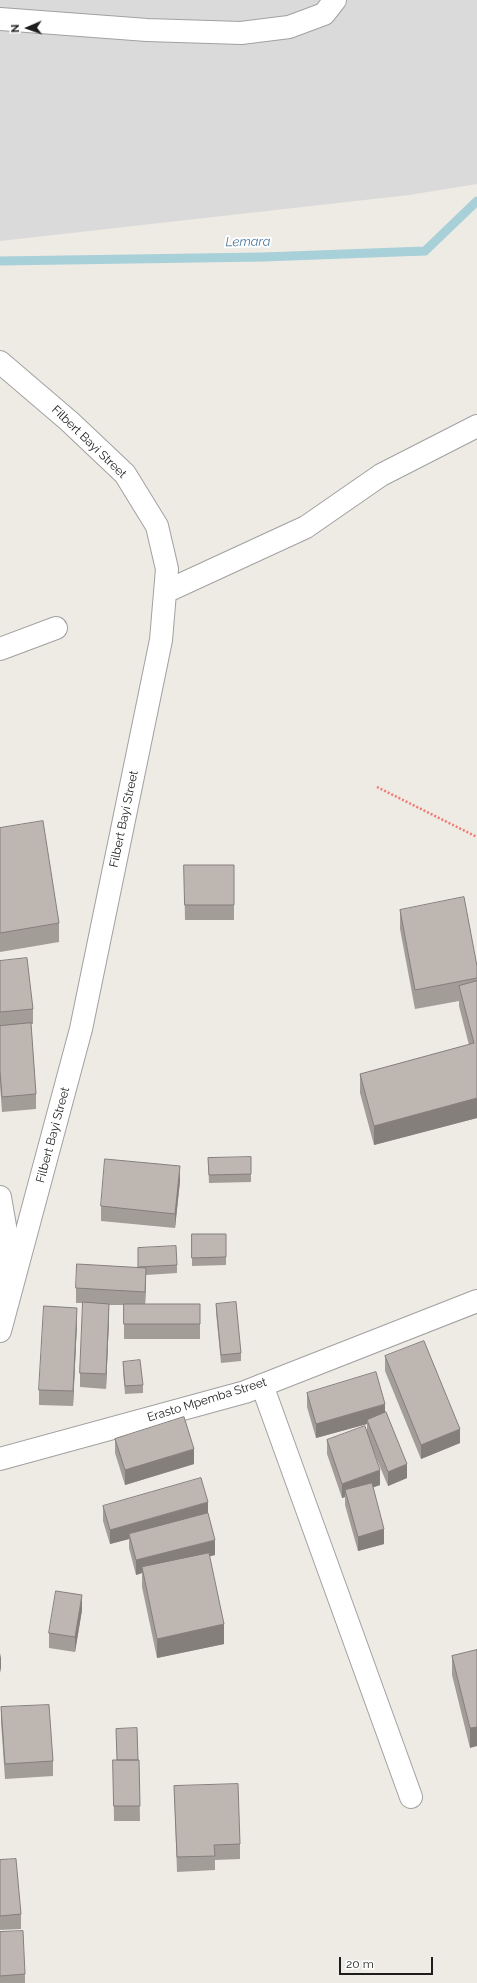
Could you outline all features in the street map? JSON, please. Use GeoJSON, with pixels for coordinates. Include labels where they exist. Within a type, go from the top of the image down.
{"type":"FeatureCollection","features":[{"type":"Feature","properties":{"kind":"street"},"geometry":{"type":"LineString","coordinates":[[0,19],[147,30],[241,33],[289,27],[324,14],[335,0]]}},
{"type":"Feature","properties":{"kind":"street","name":"Filbert Bayi Street"},"geometry":{"type":"LineString","coordinates":[[0,362],[69,421],[125,474],[157,526],[167,569],[161,640],[81,1029],[0,1331]]}},
{"type":"Feature","properties":{"kind":"street"},"geometry":{"type":"LineString","coordinates":[[166,592],[306,527],[381,475],[477,426]]}},
{"type":"Feature","properties":{"kind":"street"},"geometry":{"type":"LineString","coordinates":[[0,649],[56,628]]}},
{"type":"Feature","properties":{"kind":"street"},"geometry":{"type":"LineString","coordinates":[[0,1197],[4,1226],[9,1302]]}},
{"type":"Feature","properties":{"kind":"street","name":"Erasto Mpemba Street"},"geometry":{"type":"LineString","coordinates":[[0,1459],[245,1392],[477,1301]]}},
{"type":"Feature","properties":{"kind":"street"},"geometry":{"type":"LineString","coordinates":[[262,1385],[411,1797]]}},
{"type":"Feature","properties":{"kind":"path"},"geometry":{"type":"LineString","coordinates":[[377,787],[477,837]]}},
{"type":"Feature","properties":{"kind":"shaded area"},"geometry":{"type":"Polygon","coordinates":[[[0,0],[477,0],[477,184],[409,195],[0,241],[0,0]]]}},
{"type":"Feature","properties":{"kind":"building"},"geometry":{"type":"Polygon","coordinates":[[[43,821],[59,923],[0,933],[0,828],[43,821]]]}},
{"type":"Feature","properties":{"kind":"building"},"geometry":{"type":"Polygon","coordinates":[[[184,865],[234,865],[234,905],[185,905],[184,865]]]}},
{"type":"Feature","properties":{"kind":"building"},"geometry":{"type":"Polygon","coordinates":[[[464,897],[477,966],[477,978],[415,990],[400,910],[464,897]]]}},
{"type":"Feature","properties":{"kind":"building"},"geometry":{"type":"Polygon","coordinates":[[[27,958],[33,1009],[0,1012],[0,961],[27,958]]]}},
{"type":"Feature","properties":{"kind":"building"},"geometry":{"type":"Polygon","coordinates":[[[477,981],[477,1098],[374,1126],[360,1074],[474,1043],[459,986],[477,981]]]}},
{"type":"Feature","properties":{"kind":"building"},"geometry":{"type":"Polygon","coordinates":[[[31,1023],[36,1094],[2,1097],[0,1071],[0,1026],[31,1023]]]}},
{"type":"Feature","properties":{"kind":"building"},"geometry":{"type":"Polygon","coordinates":[[[251,1157],[251,1174],[209,1175],[208,1158],[251,1157]]]}},
{"type":"Feature","properties":{"kind":"building"},"geometry":{"type":"Polygon","coordinates":[[[105,1159],[180,1166],[175,1214],[101,1206],[105,1159]]]}},
{"type":"Feature","properties":{"kind":"building"},"geometry":{"type":"Polygon","coordinates":[[[192,1234],[226,1234],[226,1257],[192,1258],[192,1234]]]}},
{"type":"Feature","properties":{"kind":"building"},"geometry":{"type":"Polygon","coordinates":[[[176,1246],[177,1265],[138,1267],[138,1248],[176,1246]]]}},
{"type":"Feature","properties":{"kind":"building"},"geometry":{"type":"Polygon","coordinates":[[[77,1264],[146,1268],[145,1292],[76,1288],[77,1264]]]}},
{"type":"Feature","properties":{"kind":"building"},"geometry":{"type":"Polygon","coordinates":[[[83,1302],[109,1304],[106,1374],[80,1373],[83,1302]]]}},
{"type":"Feature","properties":{"kind":"building"},"geometry":{"type":"Polygon","coordinates":[[[236,1302],[241,1353],[221,1355],[216,1304],[236,1302]]]}},
{"type":"Feature","properties":{"kind":"building"},"geometry":{"type":"Polygon","coordinates":[[[124,1304],[200,1304],[200,1324],[124,1324],[124,1304]]]}},
{"type":"Feature","properties":{"kind":"building"},"geometry":{"type":"Polygon","coordinates":[[[44,1306],[77,1308],[73,1391],[39,1390],[44,1306]]]}},
{"type":"Feature","properties":{"kind":"building"},"geometry":{"type":"Polygon","coordinates":[[[424,1341],[460,1429],[421,1445],[385,1356],[424,1341]]]}},
{"type":"Feature","properties":{"kind":"building"},"geometry":{"type":"Polygon","coordinates":[[[140,1360],[143,1385],[125,1386],[123,1362],[140,1360]]]}},
{"type":"Feature","properties":{"kind":"building"},"geometry":{"type":"Polygon","coordinates":[[[376,1372],[385,1404],[316,1424],[307,1393],[376,1372]]]}},
{"type":"Feature","properties":{"kind":"building"},"geometry":{"type":"Polygon","coordinates":[[[386,1412],[407,1464],[388,1472],[367,1420],[386,1412]]]}},
{"type":"Feature","properties":{"kind":"building"},"geometry":{"type":"Polygon","coordinates":[[[184,1417],[194,1449],[125,1470],[115,1439],[184,1417]]]}},
{"type":"Feature","properties":{"kind":"building"},"geometry":{"type":"Polygon","coordinates":[[[365,1426],[380,1470],[342,1484],[327,1440],[365,1426]]]}},
{"type":"Feature","properties":{"kind":"building"},"geometry":{"type":"Polygon","coordinates":[[[201,1478],[208,1502],[110,1530],[103,1506],[201,1478]]]}},
{"type":"Feature","properties":{"kind":"building"},"geometry":{"type":"Polygon","coordinates":[[[372,1483],[384,1529],[358,1537],[345,1490],[372,1483]]]}},
{"type":"Feature","properties":{"kind":"building"},"geometry":{"type":"Polygon","coordinates":[[[208,1513],[215,1540],[136,1560],[129,1534],[208,1513]]]}},
{"type":"Feature","properties":{"kind":"building"},"geometry":{"type":"Polygon","coordinates":[[[209,1553],[224,1624],[157,1639],[142,1567],[209,1553]]]}},
{"type":"Feature","properties":{"kind":"building"},"geometry":{"type":"Polygon","coordinates":[[[56,1591],[82,1595],[75,1637],[49,1633],[56,1591]]]}},
{"type":"Feature","properties":{"kind":"building"},"geometry":{"type":"Polygon","coordinates":[[[477,1650],[477,1727],[470,1728],[452,1656],[477,1650]]]}},
{"type":"Feature","properties":{"kind":"building"},"geometry":{"type":"Polygon","coordinates":[[[49,1705],[53,1761],[5,1764],[1,1707],[49,1705]]]}},
{"type":"Feature","properties":{"kind":"building"},"geometry":{"type":"Polygon","coordinates":[[[137,1728],[138,1760],[117,1760],[116,1729],[137,1728]]]}},
{"type":"Feature","properties":{"kind":"building"},"geometry":{"type":"Polygon","coordinates":[[[113,1760],[139,1760],[140,1806],[114,1806],[113,1760]]]}},
{"type":"Feature","properties":{"kind":"building"},"geometry":{"type":"Polygon","coordinates":[[[238,1784],[240,1844],[214,1845],[215,1856],[177,1857],[174,1786],[238,1784]]]}},
{"type":"Feature","properties":{"kind":"building"},"geometry":{"type":"Polygon","coordinates":[[[16,1859],[21,1914],[0,1916],[0,1860],[16,1859]]]}},
{"type":"Feature","properties":{"kind":"building"},"geometry":{"type":"Polygon","coordinates":[[[23,1931],[25,1974],[0,1976],[0,1932],[23,1931]]]}},
{"type":"Feature","properties":{"kind":"waterway","name":"Lemara"},"geometry":{"type":"LineString","coordinates":[[0,261],[263,257],[425,251],[477,201]]}}]}
